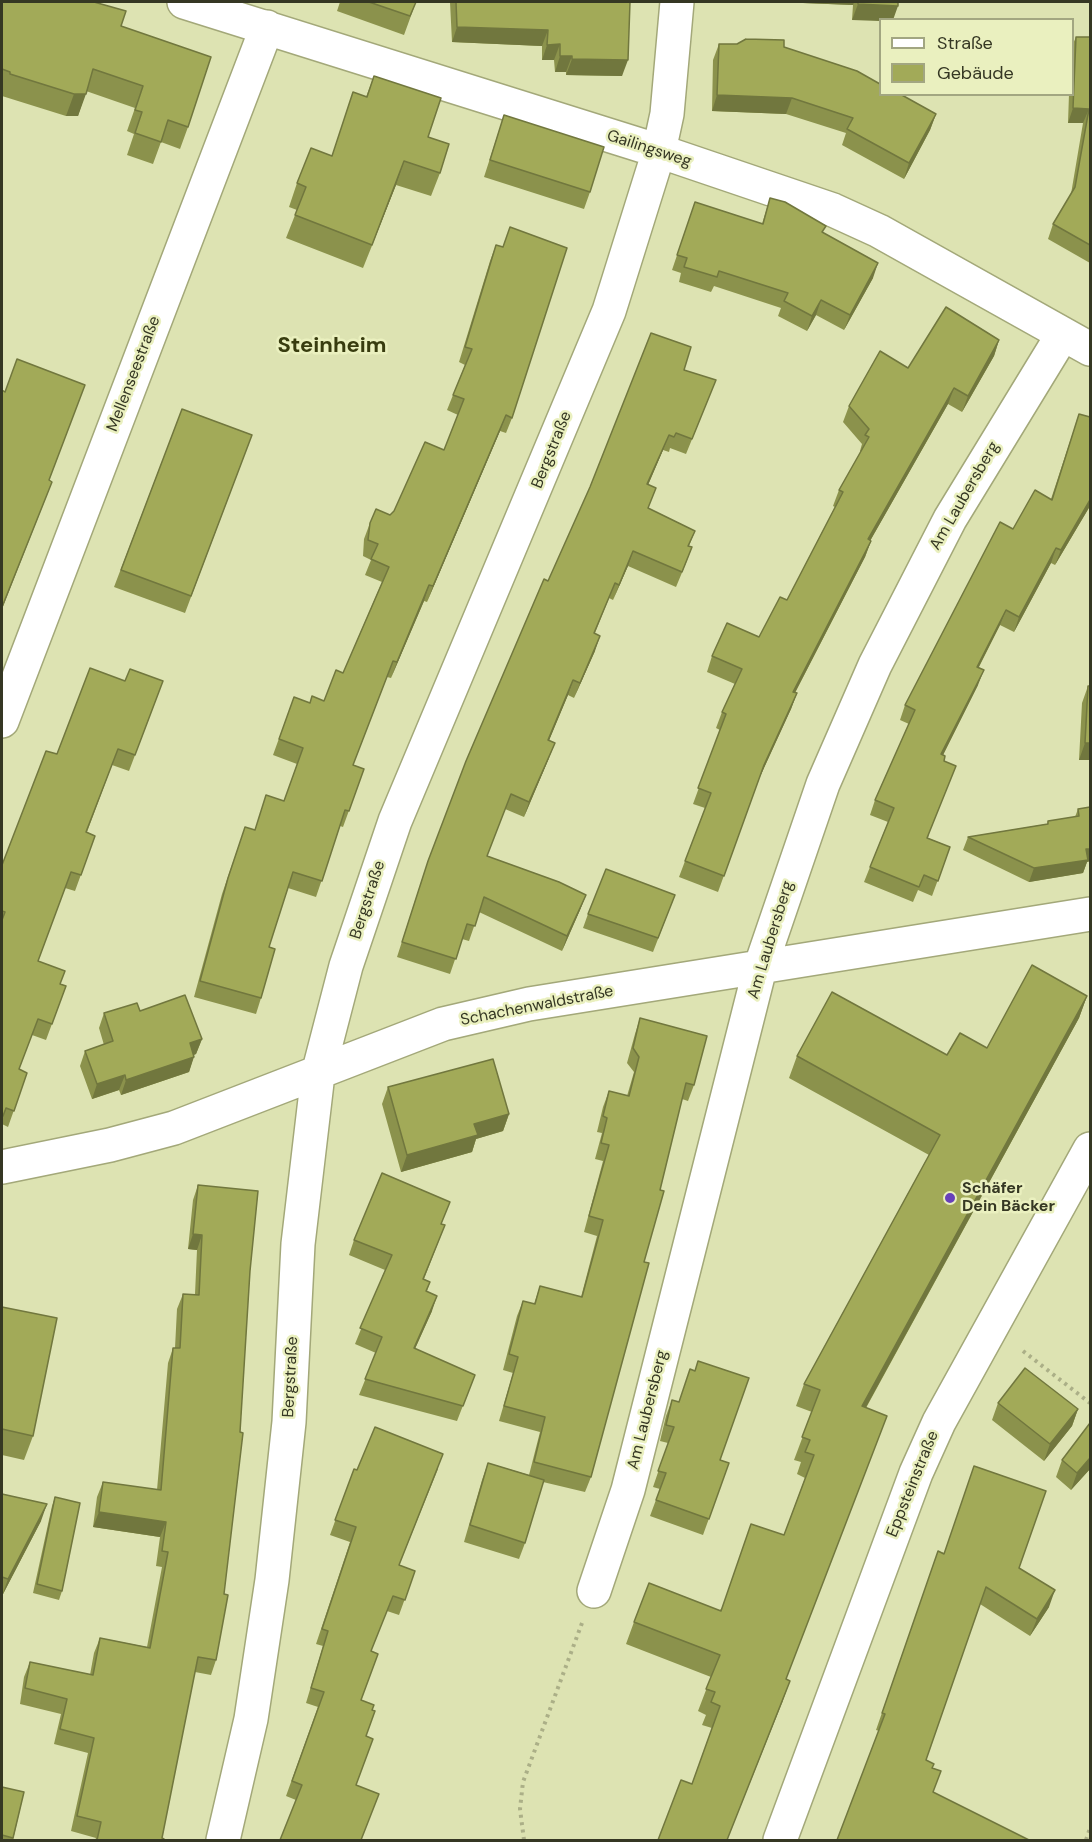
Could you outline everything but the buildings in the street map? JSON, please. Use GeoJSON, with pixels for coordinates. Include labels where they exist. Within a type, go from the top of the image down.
{"type":"FeatureCollection","features":[{"type":"Feature","properties":{"kind":"street","name":"Gailingsweg"},"geometry":{"type":"LineString","coordinates":[[184,2],[659,152],[833,210],[857,220],[1077,342]]}},
{"type":"Feature","properties":{"kind":"street","name":"Bergstraße"},"geometry":{"type":"LineString","coordinates":[[223,1840],[251,1719],[272,1580],[289,1422],[303,1200],[318,1074],[346,966],[395,821],[609,310],[659,152],[667,114],[677,2]]}},
{"type":"Feature","properties":{"kind":"street","name":"Mellenseestraße"},"geometry":{"type":"LineString","coordinates":[[2,720],[267,27]]}},
{"type":"Feature","properties":{"kind":"street","name":"Am Laubersberg"},"geometry":{"type":"LineString","coordinates":[[594,1591],[628,1490],[760,968],[823,784],[875,665],[950,519],[1077,342]]}},
{"type":"Feature","properties":{"kind":"street","name":"Schachenwaldstraße"},"geometry":{"type":"LineString","coordinates":[[2,1167],[110,1145],[174,1128],[318,1074],[397,1040],[443,1024],[529,1004],[1090,914]]}},
{"type":"Feature","properties":{"kind":"street","name":"Eppsteinstraße"},"geometry":{"type":"LineString","coordinates":[[780,1840],[912,1484],[934,1432],[1090,1149]]}},
{"type":"Feature","properties":{"kind":"path"},"geometry":{"type":"LineString","coordinates":[[1023,1351],[1090,1403]]}},
{"type":"Feature","properties":{"kind":"path"},"geometry":{"type":"LineString","coordinates":[[524,1840],[520,1809],[524,1782],[594,1591]]}},
{"type":"Feature","properties":{"kind":"path"},"geometry":{"type":"LineString","coordinates":[[1086,1840],[1090,1828]]}},
{"type":"Feature","properties":{"kind":"place","name":"Schäfer Dein Bäcker"},"geometry":{"type":"Point","coordinates":[950,1198]}},
{"type":"Feature","properties":{"kind":"district","name":"Steinheim"},"geometry":{"type":"Point","coordinates":[332,346]}}]}
